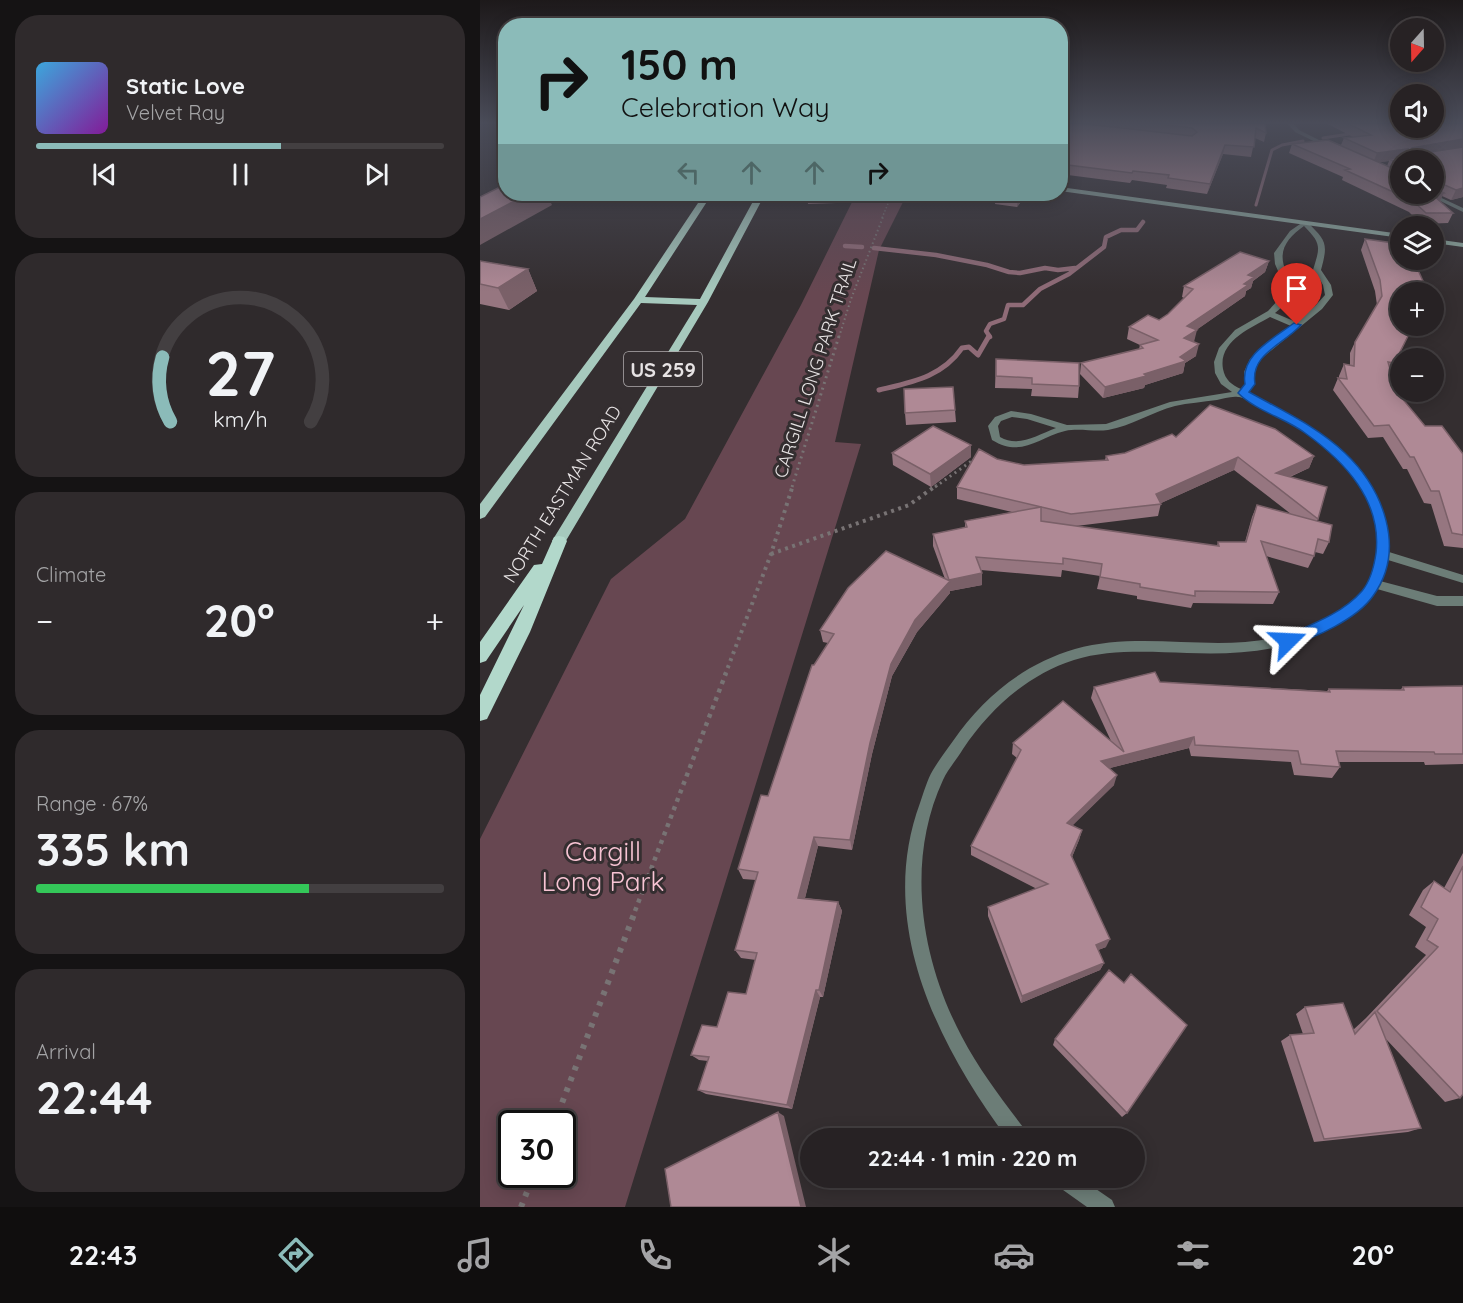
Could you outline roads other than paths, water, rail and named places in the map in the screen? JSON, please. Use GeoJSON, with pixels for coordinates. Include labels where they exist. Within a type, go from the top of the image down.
{"type":"FeatureCollection","features":[{"type":"Feature","properties":{"kind":"highway","name":"NORTH EASTMAN ROAD"},"geometry":{"type":"LineString","coordinates":[[480,656],[559,542]]}},
{"type":"Feature","properties":{"kind":"highway"},"geometry":{"type":"LineString","coordinates":[[480,713],[521,632],[559,542]]}},
{"type":"Feature","properties":{"kind":"main road"},"geometry":{"type":"LineString","coordinates":[[1068,190],[1390,235]]}},
{"type":"Feature","properties":{"kind":"main road","name":"US 259"},"geometry":{"type":"LineString","coordinates":[[480,514],[638,300],[703,201]]}},
{"type":"Feature","properties":{"kind":"main road","name":"NORTH EASTMAN ROAD"},"geometry":{"type":"LineString","coordinates":[[559,542],[703,302],[756,201]]}},
{"type":"Feature","properties":{"kind":"main road"},"geometry":{"type":"LineString","coordinates":[[1444,242],[1463,245]]}},
{"type":"Feature","properties":{"kind":"main road"},"geometry":{"type":"LineString","coordinates":[[638,300],[703,302]]}},
{"type":"Feature","properties":{"kind":"street"},"geometry":{"type":"LineString","coordinates":[[1444,201],[1463,210]]}},
{"type":"Feature","properties":{"kind":"street"},"geometry":{"type":"LineString","coordinates":[[1011,1128],[988,1099],[947,1028],[917,941],[912,878],[919,825],[934,782],[952,751],[988,707],[1002,694],[1060,659],[1121,646],[1153,645],[1232,649],[1288,641],[1312,632],[1358,604],[1374,584],[1383,554],[1380,515],[1367,488],[1341,455],[1314,434],[1243,393],[1225,383],[1218,366],[1221,352],[1233,336],[1277,307],[1286,294],[1286,275],[1278,262],[1278,254],[1291,231],[1305,223],[1319,237],[1323,248],[1317,265],[1329,292],[1327,299],[1253,360],[1248,372],[1250,384],[1243,393],[1173,404],[1107,427],[1066,428],[1023,415],[1006,415],[998,419],[993,426],[993,435],[1002,442],[1021,445],[1066,428]]}},
{"type":"Feature","properties":{"kind":"street"},"geometry":{"type":"LineString","coordinates":[[1286,275],[1320,276]]}},
{"type":"Feature","properties":{"kind":"street"},"geometry":{"type":"LineString","coordinates":[[1268,313],[1297,325]]}},
{"type":"Feature","properties":{"kind":"street"},"geometry":{"type":"LineString","coordinates":[[1383,554],[1463,579]]}},
{"type":"Feature","properties":{"kind":"street"},"geometry":{"type":"LineString","coordinates":[[1374,584],[1437,601],[1463,601]]}},
{"type":"Feature","properties":{"kind":"street"},"geometry":{"type":"LineString","coordinates":[[1077,1188],[1105,1207]]}},
{"type":"Feature","properties":{"kind":"waterway"},"geometry":{"type":"LineString","coordinates":[[1256,205],[1263,179]]}},
{"type":"Feature","properties":{"kind":"waterway"},"geometry":{"type":"LineString","coordinates":[[990,337],[986,331],[990,324],[1004,319],[1008,305],[1023,305],[1040,289],[1069,274],[1104,247],[1106,237],[1121,230],[1137,230],[1143,222]]}},
{"type":"Feature","properties":{"kind":"waterway"},"geometry":{"type":"LineString","coordinates":[[845,246],[862,247]]}},
{"type":"Feature","properties":{"kind":"waterway"},"geometry":{"type":"LineString","coordinates":[[874,248],[936,255],[987,265],[1009,272],[1020,273],[1045,268],[1058,270],[1075,268]]}},
{"type":"Feature","properties":{"kind":"waterway"},"geometry":{"type":"LineString","coordinates":[[879,390],[914,381],[936,372],[954,358],[962,348],[969,347],[978,355],[989,336]]}},
{"type":"Feature","properties":{"kind":"park label","name":"Cargill Long Park"},"geometry":{"type":"Point","coordinates":[603,866]}}]}
